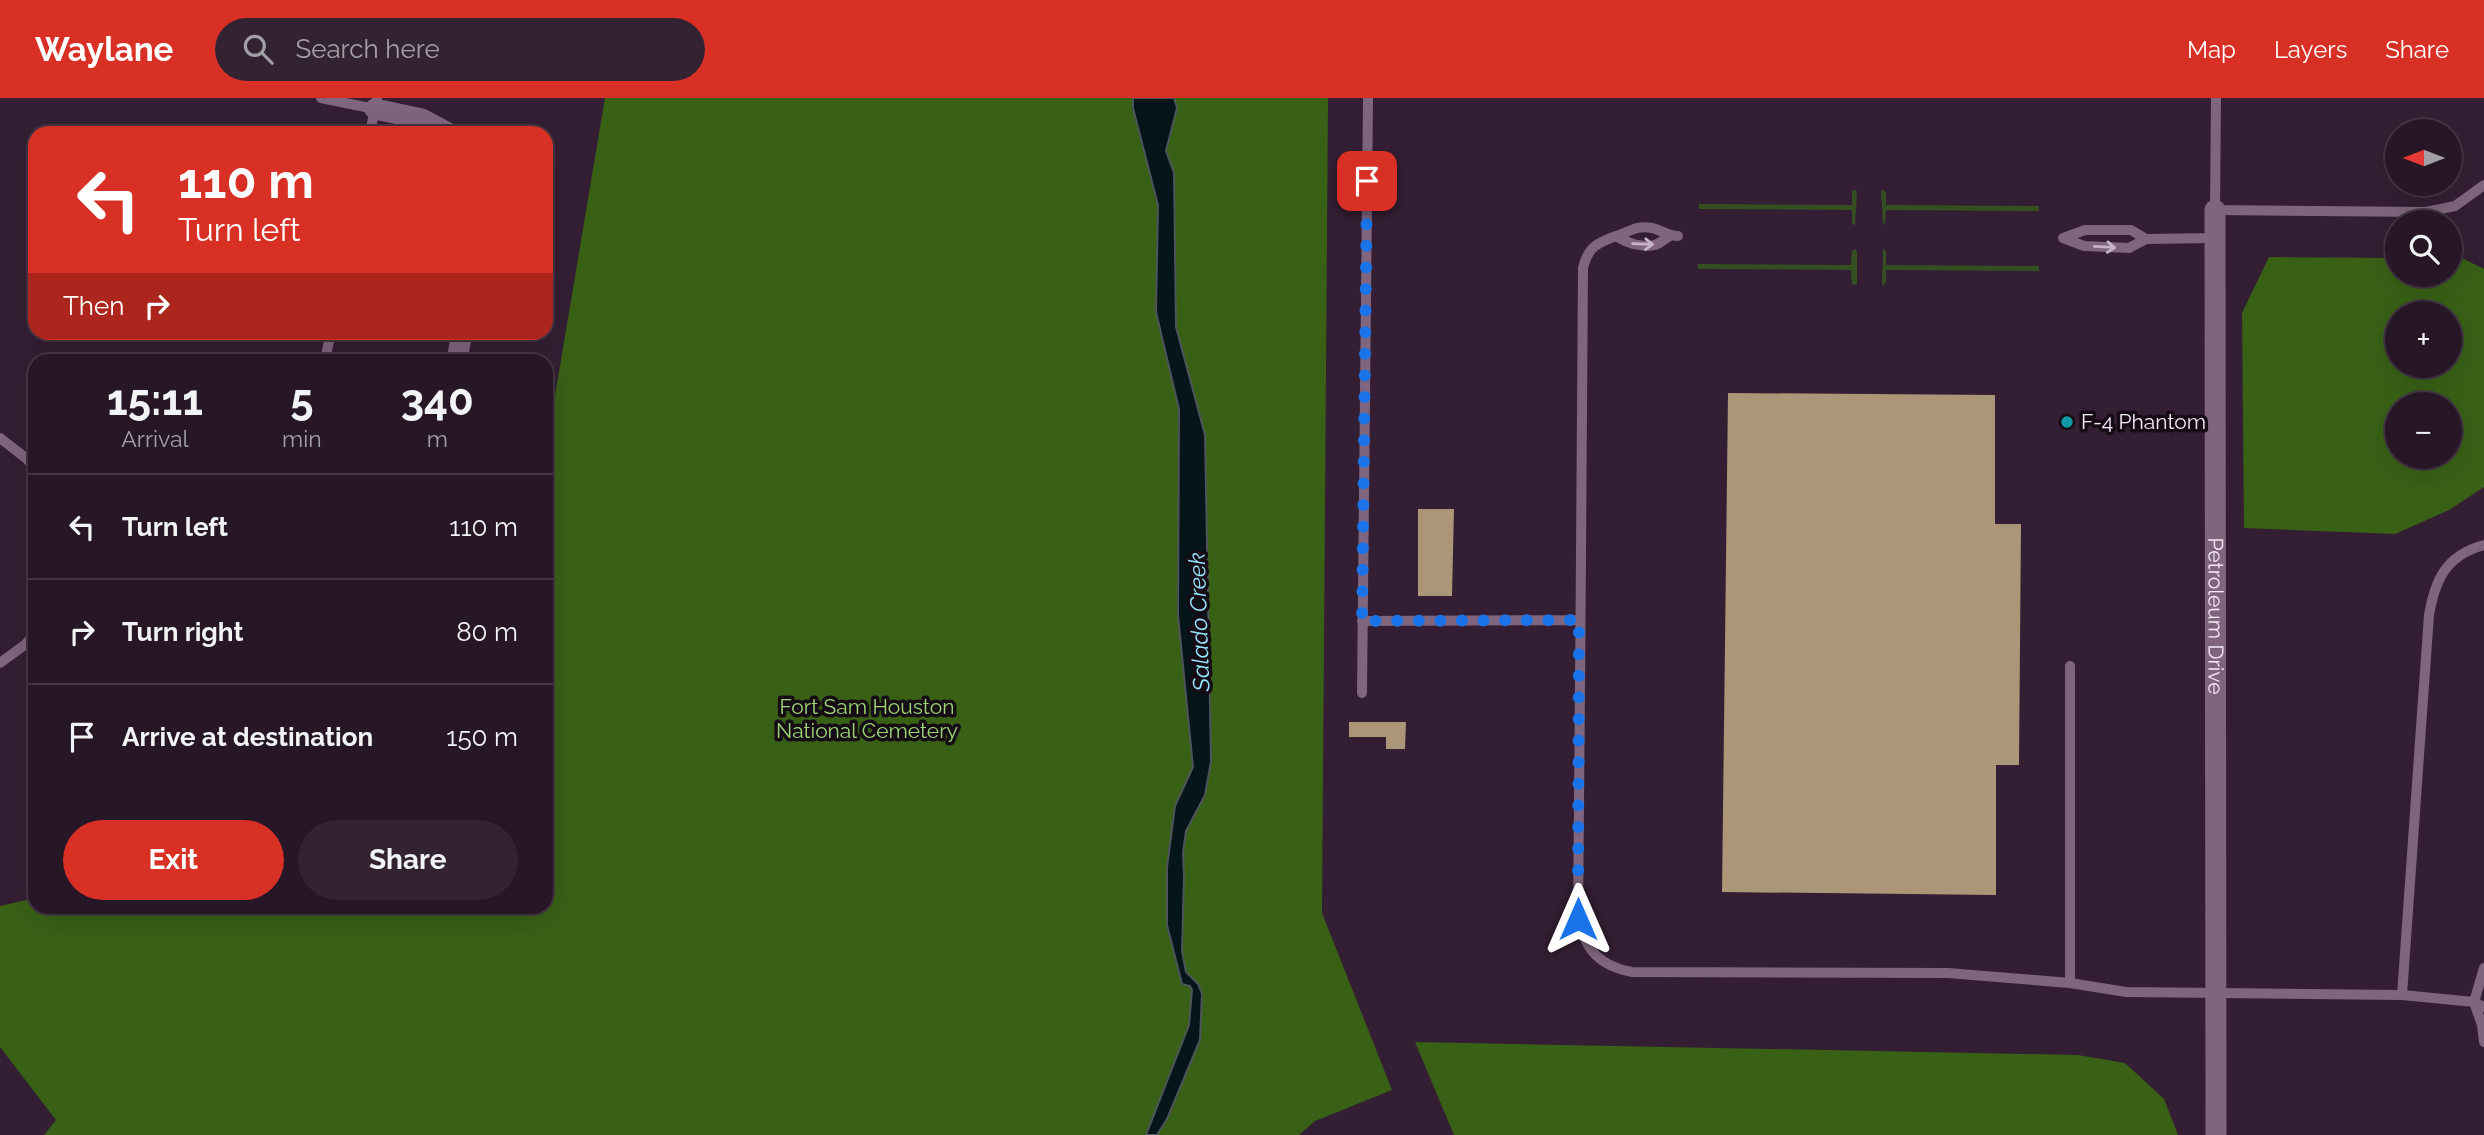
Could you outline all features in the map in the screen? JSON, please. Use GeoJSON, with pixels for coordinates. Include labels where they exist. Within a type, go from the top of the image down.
{"type":"FeatureCollection","features":[{"type":"Feature","properties":{"kind":"street"},"geometry":{"type":"LineString","coordinates":[[376,104],[435,126]]}},
{"type":"Feature","properties":{"kind":"street","name":"Petroleum Drive"},"geometry":{"type":"LineString","coordinates":[[2215,210],[2216,1135]]}},
{"type":"Feature","properties":{"kind":"lane"},"geometry":{"type":"LineString","coordinates":[[321,98],[376,104],[371,126]]}},
{"type":"Feature","properties":{"kind":"lane"},"geometry":{"type":"LineString","coordinates":[[1362,694],[1368,98]]}},
{"type":"Feature","properties":{"kind":"lane","name":"Petroleum Drive"},"geometry":{"type":"LineString","coordinates":[[2215,210],[2216,98]]}},
{"type":"Feature","properties":{"kind":"lane"},"geometry":{"type":"LineString","coordinates":[[2215,210],[2426,212],[2455,206],[2484,186]]}},
{"type":"Feature","properties":{"kind":"lane"},"geometry":{"type":"LineString","coordinates":[[1616,236],[1633,244],[1644,245],[1656,245],[1674,236],[1655,228],[1629,229],[1608,237],[1595,246],[1588,253],[1583,268],[1583,543],[1579,620],[1578,919],[1588,947],[1603,961],[1619,970],[1632,972],[1948,973],[2070,983],[2126,992],[2402,995],[2481,1002]]}},
{"type":"Feature","properties":{"kind":"lane"},"geometry":{"type":"LineString","coordinates":[[2146,239],[2131,230],[2085,230],[2063,238],[2084,246],[2129,247],[2146,239],[2215,238]]}},
{"type":"Feature","properties":{"kind":"lane"},"geometry":{"type":"LineString","coordinates":[[0,438],[28,460]]}},
{"type":"Feature","properties":{"kind":"lane"},"geometry":{"type":"LineString","coordinates":[[2402,995],[2433,589],[2452,562],[2484,545]]}},
{"type":"Feature","properties":{"kind":"lane"},"geometry":{"type":"LineString","coordinates":[[1362,621],[1579,620]]}},
{"type":"Feature","properties":{"kind":"lane"},"geometry":{"type":"LineString","coordinates":[[0,663],[28,642]]}},
{"type":"Feature","properties":{"kind":"lane"},"geometry":{"type":"LineString","coordinates":[[2070,666],[2070,983]]}},
{"type":"Feature","properties":{"kind":"lane"},"geometry":{"type":"LineString","coordinates":[[2484,968],[2481,1002],[2484,1042]]}},
{"type":"Feature","properties":{"kind":"green space","name":"Fort Sam Houston National Cemetery"},"geometry":{"type":"Polygon","coordinates":[[[605,98],[1328,98],[1322,913],[1392,1090],[1315,1121],[1299,1135],[44,1135],[56,1120],[0,1047],[0,906],[28,900],[28,914],[553,914],[553,407],[605,98]]]}},
{"type":"Feature","properties":{"kind":"green space"},"geometry":{"type":"Polygon","coordinates":[[[1855,190],[1855,225],[1852,224],[1852,210],[1699,209],[1699,204],[1852,205],[1852,191],[1855,190]]]}},
{"type":"Feature","properties":{"kind":"green space"},"geometry":{"type":"Polygon","coordinates":[[[1883,190],[1886,192],[1886,205],[2039,206],[2039,211],[1886,210],[1883,225],[1883,190]]]}},
{"type":"Feature","properties":{"kind":"green space"},"geometry":{"type":"Polygon","coordinates":[[[1855,249],[1857,284],[1854,285],[1851,270],[1698,269],[1698,264],[1851,265],[1852,251],[1855,249]]]}},
{"type":"Feature","properties":{"kind":"green space"},"geometry":{"type":"Polygon","coordinates":[[[1883,249],[1886,251],[1886,265],[2039,266],[2039,271],[1886,270],[1886,283],[1882,286],[1883,249]]]}},
{"type":"Feature","properties":{"kind":"green space"},"geometry":{"type":"Polygon","coordinates":[[[2269,257],[2385,258],[2385,287],[2462,287],[2462,259],[2484,269],[2484,487],[2449,510],[2395,534],[2244,528],[2242,313],[2269,257]]]}},
{"type":"Feature","properties":{"kind":"green space"},"geometry":{"type":"Polygon","coordinates":[[[1415,1042],[2078,1055],[2125,1063],[2164,1099],[2178,1135],[1454,1135],[1415,1042]]]}},
{"type":"Feature","properties":{"kind":"water","name":"Salado Creek"},"geometry":{"type":"Polygon","coordinates":[[[1133,98],[1174,98],[1177,108],[1166,151],[1174,173],[1176,327],[1205,435],[1211,761],[1205,795],[1186,831],[1183,853],[1182,951],[1186,972],[1198,984],[1202,994],[1200,1040],[1167,1119],[1157,1135],[1146,1135],[1189,1025],[1192,990],[1190,986],[1182,984],[1167,925],[1167,867],[1175,806],[1193,767],[1178,615],[1179,409],[1156,312],[1158,205],[1133,108],[1133,98]]]}},
{"type":"Feature","properties":{"kind":"building"},"geometry":{"type":"Polygon","coordinates":[[[1728,393],[1995,395],[1995,524],[2021,524],[2019,765],[1996,765],[1996,895],[1722,892],[1728,393]]]}},
{"type":"Feature","properties":{"kind":"building"},"geometry":{"type":"Polygon","coordinates":[[[1418,509],[1454,509],[1452,596],[1418,596],[1418,509]]]}},
{"type":"Feature","properties":{"kind":"building"},"geometry":{"type":"Polygon","coordinates":[[[1349,722],[1406,722],[1405,749],[1386,749],[1386,737],[1349,737],[1349,722]]]}},
{"type":"Feature","properties":{"kind":"place","name":"F-4 Phantom"},"geometry":{"type":"Point","coordinates":[2067,422]}},
{"type":"Feature","properties":{"kind":"route"},"geometry":{"type":"LineString","coordinates":[[1367,181],[1362,621],[1579,620],[1578,919]]}}]}
